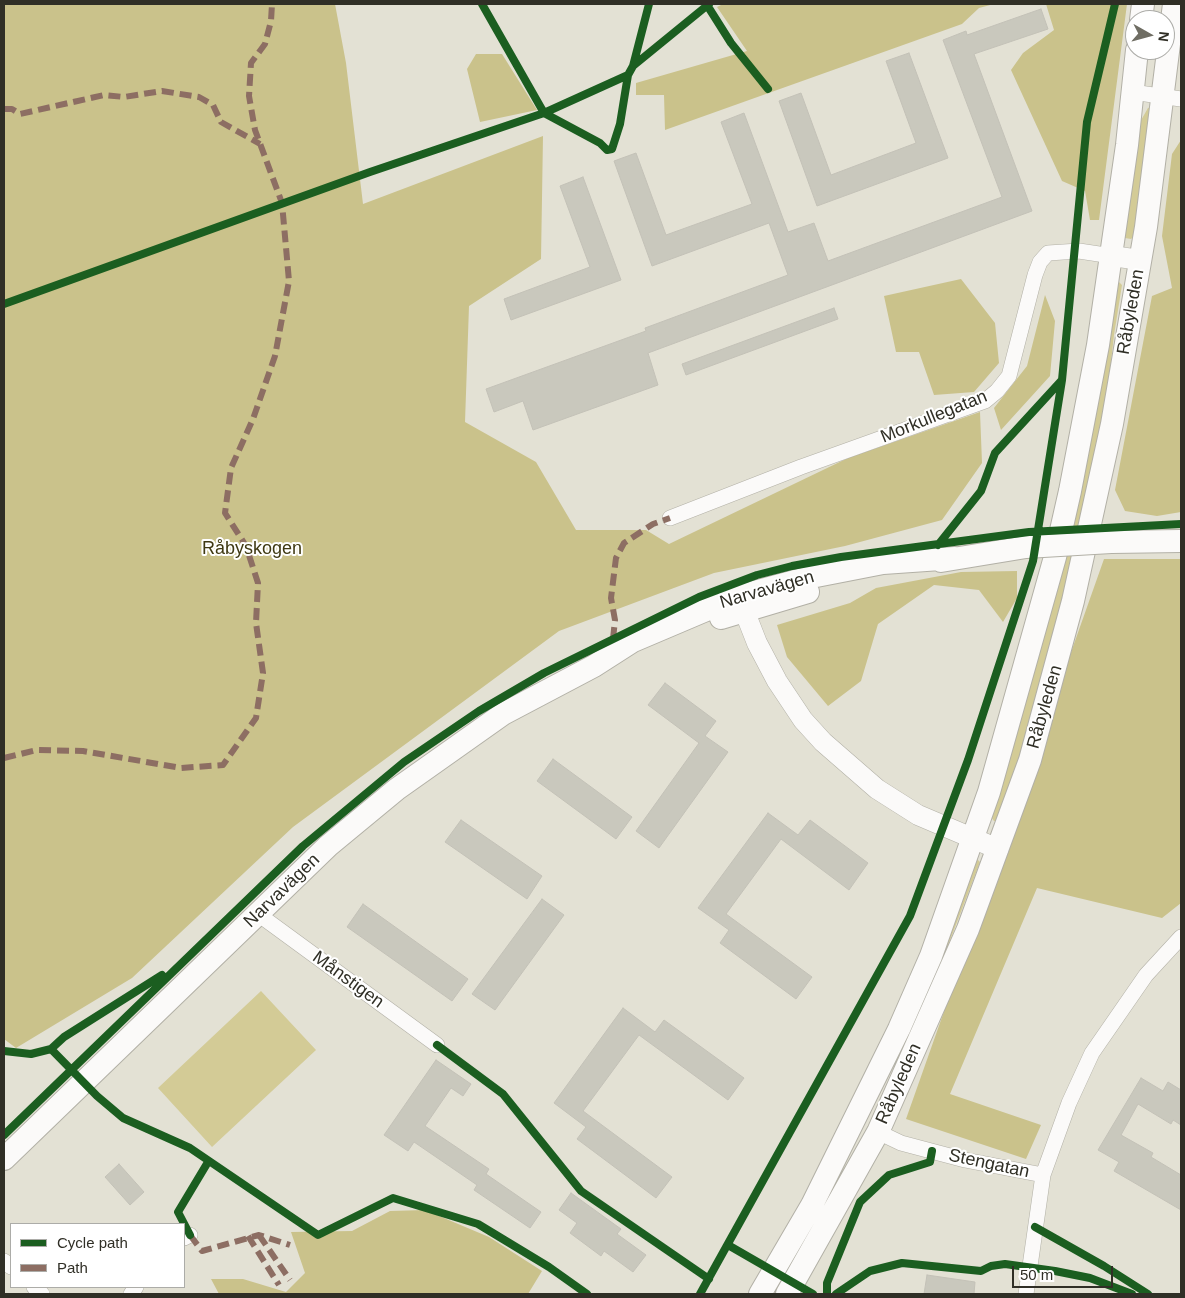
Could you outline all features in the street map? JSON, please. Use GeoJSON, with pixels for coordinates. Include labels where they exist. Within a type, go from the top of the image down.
{"type":"FeatureCollection","features":[{"type":"Feature","properties":{"kind":"main road","name":"Råbyleden"},"geometry":{"type":"LineString","coordinates":[[787,1294],[878,1132],[953,966],[1030,760],[1073,601],[1112,424],[1140,260],[1172,98],[1174,4]]}},
{"type":"Feature","properties":{"kind":"main road","name":"Råbyleden"},"geometry":{"type":"LineString","coordinates":[[760,1294],[812,1205],[857,1119],[930,956],[995,773],[1055,557],[1098,345],[1112,256],[1136,60]]}},
{"type":"Feature","properties":{"kind":"main road","name":"Narvavägen"},"geometry":{"type":"LineString","coordinates":[[4,1159],[328,846],[397,789],[503,714],[594,666],[639,652],[703,624],[741,603],[809,592],[954,558],[1026,548],[1110,542],[1181,541]]}},
{"type":"Feature","properties":{"kind":"main road","name":"Råbyleden"},"geometry":{"type":"LineString","coordinates":[[857,1119],[878,1132]]}},
{"type":"Feature","properties":{"kind":"street"},"geometry":{"type":"LineString","coordinates":[[1132,92],[1172,98]]}},
{"type":"Feature","properties":{"kind":"street","name":"Morkullegatan"},"geometry":{"type":"LineString","coordinates":[[670,518],[801,467],[984,401],[997,391],[1009,376],[1034,275],[1040,262],[1048,253],[1079,250],[1112,256]]}},
{"type":"Feature","properties":{"kind":"street","name":"Råbyleden"},"geometry":{"type":"LineString","coordinates":[[1112,256],[1140,260]]}},
{"type":"Feature","properties":{"kind":"street"},"geometry":{"type":"LineString","coordinates":[[741,603],[757,643],[777,681],[803,720],[822,742],[877,789],[918,815],[971,839],[998,848]]}},
{"type":"Feature","properties":{"kind":"street","name":"Månstigen"},"geometry":{"type":"LineString","coordinates":[[258,914],[437,1045]]}},
{"type":"Feature","properties":{"kind":"street"},"geometry":{"type":"LineString","coordinates":[[1026,1294],[1043,1175],[1069,1102],[1092,1053],[1146,974],[1181,937]]}},
{"type":"Feature","properties":{"kind":"street","name":"Stengatan"},"geometry":{"type":"LineString","coordinates":[[878,1132],[901,1143],[965,1160],[1043,1175]]}},
{"type":"Feature","properties":{"kind":"shaded area"},"geometry":{"type":"Polygon","coordinates":[[[1152,107],[1136,234],[1131,239],[1125,238],[1123,232],[1140,122],[1148,108],[1152,107]]]}},
{"type":"Feature","properties":{"kind":"shaded area"},"geometry":{"type":"Polygon","coordinates":[[[1119,282],[1122,285],[1106,407],[1097,455],[1039,697],[998,821],[994,821],[991,817],[1115,283],[1119,282]]]}},
{"type":"Feature","properties":{"kind":"shaded area"},"geometry":{"type":"Polygon","coordinates":[[[977,859],[980,862],[949,943],[942,972],[903,1052],[908,1033],[977,859]]]}},
{"type":"Feature","properties":{"kind":"shaded area"},"geometry":{"type":"Polygon","coordinates":[[[261,991],[316,1050],[212,1147],[158,1088],[261,991]]]}},
{"type":"Feature","properties":{"kind":"green space","name":"Råbyskogen"},"geometry":{"type":"Polygon","coordinates":[[[4,4],[335,4],[346,63],[363,204],[543,136],[541,259],[469,306],[465,422],[536,462],[576,530],[646,530],[669,544],[848,458],[980,412],[982,463],[942,520],[845,546],[714,573],[559,631],[293,827],[132,978],[16,1048],[4,1039],[4,4]]]}},
{"type":"Feature","properties":{"kind":"green space"},"geometry":{"type":"Polygon","coordinates":[[[723,4],[994,4],[979,8],[962,24],[665,130],[664,95],[636,95],[636,83],[747,51],[717,7],[723,4]]]}},
{"type":"Feature","properties":{"kind":"green space"},"geometry":{"type":"Polygon","coordinates":[[[1046,4],[1127,4],[1099,220],[1090,220],[1085,191],[1062,181],[1011,70],[1023,53],[1054,30],[1046,4]]]}},
{"type":"Feature","properties":{"kind":"green space"},"geometry":{"type":"Polygon","coordinates":[[[476,54],[502,54],[537,110],[480,122],[467,69],[476,54]]]}},
{"type":"Feature","properties":{"kind":"green space"},"geometry":{"type":"Polygon","coordinates":[[[1181,140],[1181,512],[1157,516],[1125,511],[1115,490],[1152,296],[1172,288],[1162,236],[1172,154],[1181,140]]]}},
{"type":"Feature","properties":{"kind":"green space"},"geometry":{"type":"Polygon","coordinates":[[[961,279],[995,323],[999,363],[974,392],[934,395],[919,352],[896,352],[884,296],[961,279]]]}},
{"type":"Feature","properties":{"kind":"green space"},"geometry":{"type":"Polygon","coordinates":[[[1045,295],[1055,321],[1050,376],[1001,430],[994,408],[1027,366],[1045,295]]]}},
{"type":"Feature","properties":{"kind":"green space"},"geometry":{"type":"Polygon","coordinates":[[[1104,559],[1181,559],[1181,903],[1162,918],[1037,888],[950,1094],[1041,1125],[1026,1159],[906,1119],[1104,559]]]}},
{"type":"Feature","properties":{"kind":"green space"},"geometry":{"type":"Polygon","coordinates":[[[1017,571],[1017,598],[1003,622],[979,590],[934,585],[878,624],[861,681],[828,706],[787,657],[777,625],[850,603],[876,588],[961,572],[1017,571]]]}},
{"type":"Feature","properties":{"kind":"green space"},"geometry":{"type":"Polygon","coordinates":[[[425,1210],[489,1237],[542,1271],[528,1294],[219,1294],[211,1279],[243,1279],[286,1292],[305,1273],[291,1232],[352,1231],[390,1211],[425,1210]]]}},
{"type":"Feature","properties":{"kind":"building"},"geometry":{"type":"Polygon","coordinates":[[[1041,9],[1048,29],[974,54],[1032,211],[648,353],[658,385],[533,430],[523,401],[494,412],[486,389],[646,331],[645,328],[788,275],[769,223],[652,266],[614,161],[636,153],[666,235],[752,204],[721,122],[744,113],[788,232],[814,223],[828,261],[1002,197],[943,40],[966,31],[967,35],[1041,9]]]}},
{"type":"Feature","properties":{"kind":"building"},"geometry":{"type":"Polygon","coordinates":[[[909,53],[948,158],[817,206],[779,101],[801,93],[831,175],[916,143],[886,61],[909,53]]]}},
{"type":"Feature","properties":{"kind":"building"},"geometry":{"type":"Polygon","coordinates":[[[583,177],[621,280],[511,320],[504,299],[590,267],[560,186],[583,177]]]}},
{"type":"Feature","properties":{"kind":"building"},"geometry":{"type":"Polygon","coordinates":[[[834,308],[838,319],[686,375],[682,364],[834,308]]]}},
{"type":"Feature","properties":{"kind":"building"},"geometry":{"type":"Polygon","coordinates":[[[665,683],[716,721],[705,736],[728,752],[659,848],[636,831],[699,743],[648,705],[665,683]]]}},
{"type":"Feature","properties":{"kind":"building"},"geometry":{"type":"Polygon","coordinates":[[[553,759],[632,817],[616,839],[537,781],[553,759]]]}},
{"type":"Feature","properties":{"kind":"building"},"geometry":{"type":"Polygon","coordinates":[[[768,813],[798,835],[810,820],[868,863],[849,890],[781,839],[726,914],[812,977],[796,999],[720,943],[729,930],[698,908],[768,813]]]}},
{"type":"Feature","properties":{"kind":"building"},"geometry":{"type":"Polygon","coordinates":[[[461,820],[542,876],[527,899],[445,842],[461,820]]]}},
{"type":"Feature","properties":{"kind":"building"},"geometry":{"type":"Polygon","coordinates":[[[542,899],[564,915],[495,1010],[472,994],[542,899]]]}},
{"type":"Feature","properties":{"kind":"building"},"geometry":{"type":"Polygon","coordinates":[[[363,904],[468,979],[452,1001],[347,927],[363,904]]]}},
{"type":"Feature","properties":{"kind":"building"},"geometry":{"type":"Polygon","coordinates":[[[623,1008],[655,1032],[664,1020],[744,1078],[728,1100],[639,1035],[583,1111],[672,1177],[656,1198],[577,1139],[586,1127],[554,1103],[623,1008]]]}},
{"type":"Feature","properties":{"kind":"building"},"geometry":{"type":"Polygon","coordinates":[[[436,1060],[471,1084],[463,1096],[451,1088],[425,1126],[489,1169],[486,1174],[541,1212],[530,1228],[474,1190],[477,1185],[414,1142],[408,1151],[384,1135],[436,1060]]]}},
{"type":"Feature","properties":{"kind":"building"},"geometry":{"type":"Polygon","coordinates":[[[1141,1078],[1163,1091],[1168,1082],[1181,1090],[1181,1125],[1173,1120],[1171,1124],[1138,1104],[1121,1135],[1153,1153],[1151,1157],[1181,1175],[1181,1210],[1114,1171],[1119,1162],[1098,1150],[1141,1078]]]}},
{"type":"Feature","properties":{"kind":"building"},"geometry":{"type":"Polygon","coordinates":[[[119,1164],[144,1192],[130,1205],[105,1177],[119,1164]]]}},
{"type":"Feature","properties":{"kind":"building"},"geometry":{"type":"Polygon","coordinates":[[[571,1193],[621,1229],[617,1234],[646,1255],[633,1272],[604,1251],[601,1256],[570,1233],[577,1223],[559,1210],[571,1193]]]}},
{"type":"Feature","properties":{"kind":"building"},"geometry":{"type":"Polygon","coordinates":[[[927,1275],[975,1282],[974,1294],[924,1294],[927,1275]]]}},
{"type":"Feature","properties":{"kind":"marked path"},"geometry":{"type":"LineString","coordinates":[[4,758],[37,750],[83,751],[181,768],[223,765],[256,718],[263,673],[256,623],[258,583],[246,546],[225,513],[231,468],[253,419],[275,356],[289,281],[282,203],[255,130],[249,96],[251,63],[265,44],[271,21],[272,4]]}},
{"type":"Feature","properties":{"kind":"marked path"},"geometry":{"type":"LineString","coordinates":[[4,109],[12,109],[20,114],[104,95],[124,97],[162,91],[199,97],[213,105],[221,122],[260,144]]}},
{"type":"Feature","properties":{"kind":"marked path"},"geometry":{"type":"LineString","coordinates":[[613,639],[615,620],[611,598],[616,558],[624,543],[653,524],[670,518]]}},
{"type":"Feature","properties":{"kind":"marked path"},"geometry":{"type":"LineString","coordinates":[[190,1235],[202,1251],[259,1235],[290,1245]]}},
{"type":"Feature","properties":{"kind":"marked path"},"geometry":{"type":"LineString","coordinates":[[259,1235],[290,1280]]}},
{"type":"Feature","properties":{"kind":"marked path"},"geometry":{"type":"LineString","coordinates":[[248,1236],[279,1285]]}},
{"type":"Feature","properties":{"kind":"cycle path"},"geometry":{"type":"LineString","coordinates":[[482,4],[544,113],[600,143],[607,150],[612,149],[620,124],[628,75],[633,66],[709,4]]}},
{"type":"Feature","properties":{"kind":"cycle path"},"geometry":{"type":"LineString","coordinates":[[633,66],[649,4]]}},
{"type":"Feature","properties":{"kind":"cycle path"},"geometry":{"type":"LineString","coordinates":[[938,545],[981,491],[995,453],[1062,380],[1087,122],[1115,4]]}},
{"type":"Feature","properties":{"kind":"cycle path"},"geometry":{"type":"LineString","coordinates":[[707,5],[731,43],[768,89]]}},
{"type":"Feature","properties":{"kind":"cycle path"},"geometry":{"type":"LineString","coordinates":[[4,304],[370,172],[544,113],[628,75]]}},
{"type":"Feature","properties":{"kind":"cycle path"},"geometry":{"type":"LineString","coordinates":[[700,1294],[910,916],[968,760],[1033,561],[1062,380]]}},
{"type":"Feature","properties":{"kind":"cycle path"},"geometry":{"type":"LineString","coordinates":[[4,1135],[303,846],[404,762],[479,711],[544,673],[699,597],[757,575],[792,566],[841,557],[1029,532],[1181,524]]}},
{"type":"Feature","properties":{"kind":"cycle path"},"geometry":{"type":"LineString","coordinates":[[4,1051],[31,1054],[51,1049],[64,1037],[162,975]]}},
{"type":"Feature","properties":{"kind":"cycle path"},"geometry":{"type":"LineString","coordinates":[[437,1045],[503,1094],[581,1191],[709,1279]]}},
{"type":"Feature","properties":{"kind":"cycle path"},"geometry":{"type":"LineString","coordinates":[[51,1049],[97,1096],[123,1118],[190,1148],[318,1235],[393,1198],[478,1224],[549,1267],[587,1294]]}},
{"type":"Feature","properties":{"kind":"cycle path"},"geometry":{"type":"LineString","coordinates":[[827,1294],[827,1283],[860,1202],[889,1175],[930,1162],[932,1151]]}},
{"type":"Feature","properties":{"kind":"cycle path"},"geometry":{"type":"LineString","coordinates":[[184,1223],[178,1212],[208,1162]]}},
{"type":"Feature","properties":{"kind":"cycle path"},"geometry":{"type":"LineString","coordinates":[[185,1225],[190,1235]]}},
{"type":"Feature","properties":{"kind":"cycle path"},"geometry":{"type":"LineString","coordinates":[[1035,1227],[1104,1266],[1148,1294]]}},
{"type":"Feature","properties":{"kind":"cycle path"},"geometry":{"type":"LineString","coordinates":[[728,1245],[813,1294]]}},
{"type":"Feature","properties":{"kind":"cycle path"},"geometry":{"type":"LineString","coordinates":[[836,1294],[870,1271],[902,1263],[981,1271],[991,1266],[1005,1264],[1090,1278],[1132,1294]]}}]}
